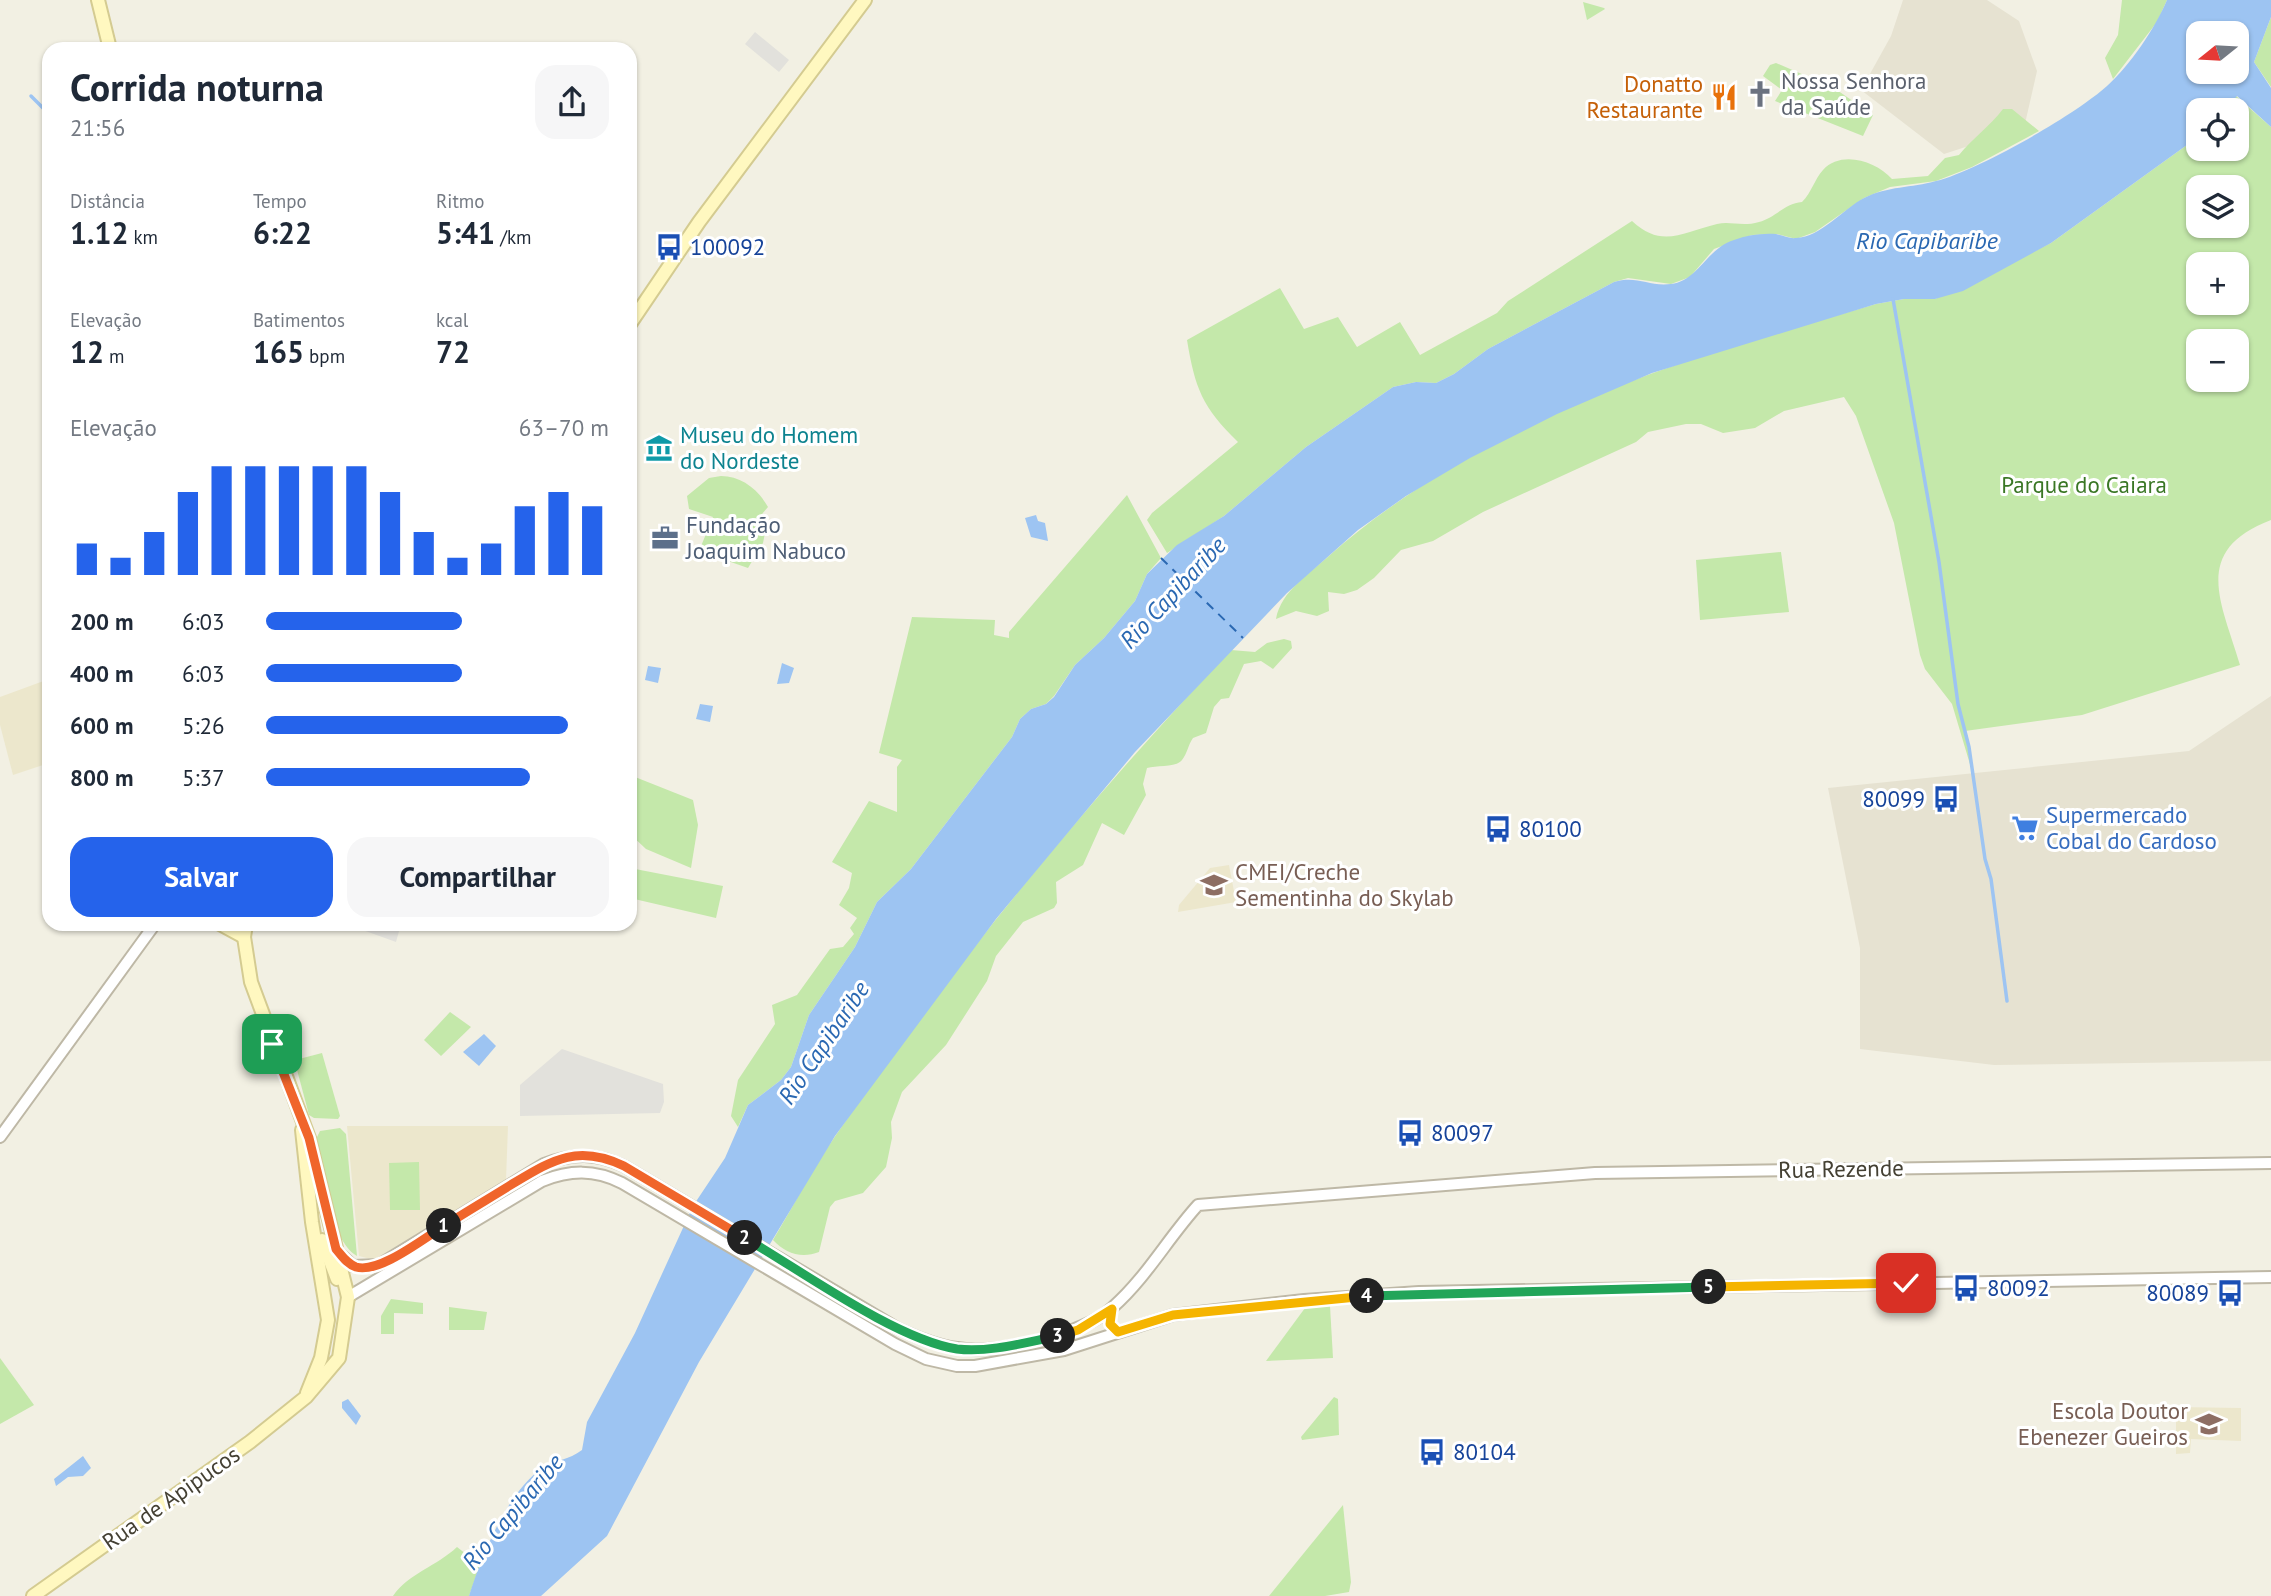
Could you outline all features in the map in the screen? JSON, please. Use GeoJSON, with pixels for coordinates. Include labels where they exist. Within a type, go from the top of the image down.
{"type":"FeatureCollection","features":[{"type":"Feature","properties":{"kind":"main road"},"geometry":{"type":"LineString","coordinates":[[98,0],[108,42]]}},
{"type":"Feature","properties":{"kind":"main road"},"geometry":{"type":"LineString","coordinates":[[637,314],[706,212],[865,0]]}},
{"type":"Feature","properties":{"kind":"main road"},"geometry":{"type":"LineString","coordinates":[[245,931],[251,982],[303,1125],[348,1297]]}},
{"type":"Feature","properties":{"kind":"main road"},"geometry":{"type":"LineString","coordinates":[[303,1125],[302,1146],[328,1320],[321,1358],[306,1397]]}},
{"type":"Feature","properties":{"kind":"main road"},"geometry":{"type":"LineString","coordinates":[[312,1222],[318,1229],[337,1279],[348,1297]]}},
{"type":"Feature","properties":{"kind":"main road","name":"Rua de Apipucos"},"geometry":{"type":"LineString","coordinates":[[33,1596],[250,1442],[306,1397],[339,1358],[348,1297]]}},
{"type":"Feature","properties":{"kind":"street"},"geometry":{"type":"LineString","coordinates":[[0,1137],[150,931]]}},
{"type":"Feature","properties":{"kind":"street"},"geometry":{"type":"LineString","coordinates":[[336,1249],[353,1266],[379,1265],[544,1164],[563,1156],[587,1154],[608,1158],[624,1166],[897,1328],[929,1342],[968,1349],[1035,1340],[1078,1330],[1112,1309]]}},
{"type":"Feature","properties":{"kind":"street","name":"Rua Rezende"},"geometry":{"type":"LineString","coordinates":[[1112,1309],[1132,1289],[1198,1205],[1595,1173],[2271,1163]]}},
{"type":"Feature","properties":{"kind":"street"},"geometry":{"type":"LineString","coordinates":[[348,1297],[542,1181],[561,1173],[584,1171],[606,1175],[622,1183],[895,1344],[926,1359],[957,1366],[975,1366],[1037,1356],[1088,1344],[1173,1315],[1419,1293],[2271,1277]]}},
{"type":"Feature","properties":{"kind":"street"},"geometry":{"type":"LineString","coordinates":[[1112,1309],[1110,1324],[1118,1332]]}},
{"type":"Feature","properties":{"kind":"shaded area"},"geometry":{"type":"Polygon","coordinates":[[[1903,0],[1987,0],[2019,21],[2037,71],[2024,128],[1944,154],[1861,90],[1891,36],[1903,0]]]}},
{"type":"Feature","properties":{"kind":"shaded area"},"geometry":{"type":"Polygon","coordinates":[[[755,32],[789,60],[779,72],[745,44],[755,32]]]}},
{"type":"Feature","properties":{"kind":"shaded area"},"geometry":{"type":"Polygon","coordinates":[[[42,682],[42,765],[13,775],[0,725],[0,697],[42,682]]]}},
{"type":"Feature","properties":{"kind":"shaded area"},"geometry":{"type":"Polygon","coordinates":[[[2271,696],[2271,1061],[1994,1065],[1860,1049],[1860,948],[1828,788],[2189,751],[2271,696]]]}},
{"type":"Feature","properties":{"kind":"shaded area","name":"CMEI/Creche Sementinha do Skylab"},"geometry":{"type":"Polygon","coordinates":[[[1229,865],[1236,902],[1178,912],[1179,905],[1210,868],[1229,865]]]}},
{"type":"Feature","properties":{"kind":"shaded area"},"geometry":{"type":"Polygon","coordinates":[[[365,931],[399,931],[396,942],[365,931]]]}},
{"type":"Feature","properties":{"kind":"shaded area"},"geometry":{"type":"Polygon","coordinates":[[[562,1049],[663,1084],[664,1102],[660,1113],[520,1116],[520,1085],[562,1049]]]}},
{"type":"Feature","properties":{"kind":"shaded area"},"geometry":{"type":"Polygon","coordinates":[[[347,1126],[508,1126],[506,1180],[378,1261],[359,1256],[347,1126]]]}},
{"type":"Feature","properties":{"kind":"shaded area","name":"Escola Doutor Ebenezer Gueiros"},"geometry":{"type":"Polygon","coordinates":[[[2176,1407],[2241,1408],[2241,1441],[2191,1439],[2190,1453],[2176,1454],[2176,1407]]]}},
{"type":"Feature","properties":{"kind":"green space"},"geometry":{"type":"Polygon","coordinates":[[[2122,0],[2167,0],[2157,22],[2113,79],[2105,58],[2118,35],[2122,0]]]}},
{"type":"Feature","properties":{"kind":"green space"},"geometry":{"type":"Polygon","coordinates":[[[1583,2],[1604,8],[1605,9],[1587,20],[1583,2]]]}},
{"type":"Feature","properties":{"kind":"green space"},"geometry":{"type":"Polygon","coordinates":[[[2271,17],[2271,87],[2254,62],[2271,17]]]}},
{"type":"Feature","properties":{"kind":"green space"},"geometry":{"type":"Polygon","coordinates":[[[1776,63],[1834,88],[1873,115],[1863,136],[1775,101],[1782,90],[1763,76],[1770,65],[1776,63]]]}},
{"type":"Feature","properties":{"kind":"green space","name":"Parque do Caiara"},"geometry":{"type":"Polygon","coordinates":[[[2249,108],[2271,127],[2271,520],[2246,533],[2229,547],[2221,563],[2218,581],[2226,621],[2240,665],[2082,715],[1965,731],[1972,771],[1952,704],[1925,669],[1920,655],[1894,523],[1856,416],[1844,397],[1784,411],[1755,428],[1723,433],[1701,424],[1686,424],[1648,432],[1636,442],[1483,512],[1433,541],[1401,550],[1374,578],[1357,590],[1344,594],[1328,592],[1329,611],[1317,616],[1296,611],[1276,619],[1284,600],[1297,583],[1365,526],[1442,474],[1525,428],[1610,389],[1708,354],[1876,304],[1904,299],[1935,299],[2051,243],[2186,146],[2186,161],[2249,161],[2249,108]]]}},
{"type":"Feature","properties":{"kind":"green space"},"geometry":{"type":"Polygon","coordinates":[[[2003,109],[2012,109],[2039,131],[1972,167],[1936,181],[1890,187],[1864,198],[1815,232],[1796,239],[1777,234],[1752,235],[1714,249],[1690,277],[1671,284],[1628,278],[1614,282],[1488,349],[1454,374],[1436,383],[1416,382],[1393,387],[1306,447],[1224,516],[1167,553],[1147,520],[1238,442],[1216,418],[1202,396],[1193,371],[1187,340],[1280,288],[1304,329],[1338,317],[1357,347],[1400,322],[1420,355],[1497,313],[1508,301],[1632,221],[1653,234],[1663,236],[1683,234],[1717,224],[1759,222],[1790,205],[1802,202],[1823,170],[1839,160],[1868,163],[1892,179],[1928,176],[1945,158],[1959,155],[2003,109]]]}},
{"type":"Feature","properties":{"kind":"green space"},"geometry":{"type":"Polygon","coordinates":[[[709,478],[735,478],[748,485],[768,507],[757,520],[767,523],[763,543],[748,568],[699,551],[713,517],[689,509],[687,496],[709,478]]]}},
{"type":"Feature","properties":{"kind":"green space"},"geometry":{"type":"Polygon","coordinates":[[[1127,495],[1161,558],[1147,574],[1135,601],[1104,638],[1075,665],[1054,696],[1046,704],[1031,709],[1020,719],[1012,737],[911,869],[877,902],[855,947],[809,1015],[791,1067],[781,1080],[748,1105],[738,1127],[731,1116],[738,1080],[775,1024],[772,1005],[797,995],[830,949],[843,947],[854,934],[850,928],[857,918],[839,905],[849,888],[852,873],[832,862],[869,801],[897,812],[897,767],[902,760],[879,753],[912,617],[995,620],[994,635],[1009,638],[1009,632],[1127,495]]]}},
{"type":"Feature","properties":{"kind":"green space"},"geometry":{"type":"Polygon","coordinates":[[[1781,552],[1789,612],[1700,620],[1696,560],[1781,552]]]}},
{"type":"Feature","properties":{"kind":"green space"},"geometry":{"type":"Polygon","coordinates":[[[1284,639],[1291,641],[1292,648],[1273,669],[1261,661],[1244,664],[1229,698],[1221,699],[1214,707],[1206,733],[1193,738],[1179,763],[1147,768],[1143,784],[1146,795],[1124,835],[1102,823],[1083,865],[1056,882],[1057,903],[1054,908],[1023,922],[996,956],[987,981],[946,1045],[902,1092],[891,1122],[892,1138],[886,1167],[863,1193],[835,1201],[830,1207],[819,1252],[800,1255],[778,1245],[773,1240],[836,1135],[927,1008],[1074,824],[1231,650],[1255,652],[1267,643],[1284,639]]]}},
{"type":"Feature","properties":{"kind":"green space"},"geometry":{"type":"Polygon","coordinates":[[[637,778],[693,800],[698,825],[691,868],[646,849],[637,841],[637,778]]]}},
{"type":"Feature","properties":{"kind":"green space"},"geometry":{"type":"Polygon","coordinates":[[[637,869],[723,886],[716,918],[637,900],[637,869]]]}},
{"type":"Feature","properties":{"kind":"green space"},"geometry":{"type":"Polygon","coordinates":[[[450,1012],[471,1027],[441,1056],[424,1040],[450,1012]]]}},
{"type":"Feature","properties":{"kind":"green space"},"geometry":{"type":"Polygon","coordinates":[[[322,1053],[340,1116],[338,1119],[314,1118],[309,1115],[296,1066],[299,1059],[322,1053]]]}},
{"type":"Feature","properties":{"kind":"green space"},"geometry":{"type":"Polygon","coordinates":[[[340,1128],[346,1134],[357,1256],[340,1236],[328,1204],[315,1141],[320,1131],[340,1128]]]}},
{"type":"Feature","properties":{"kind":"green space"},"geometry":{"type":"Polygon","coordinates":[[[419,1162],[420,1210],[390,1210],[389,1163],[419,1162]]]}},
{"type":"Feature","properties":{"kind":"green space"},"geometry":{"type":"Polygon","coordinates":[[[391,1299],[423,1303],[423,1314],[394,1313],[394,1334],[381,1334],[381,1316],[391,1299]]]}},
{"type":"Feature","properties":{"kind":"green space"},"geometry":{"type":"Polygon","coordinates":[[[1330,1306],[1333,1358],[1266,1361],[1305,1308],[1330,1306]]]}},
{"type":"Feature","properties":{"kind":"green space"},"geometry":{"type":"Polygon","coordinates":[[[449,1307],[487,1312],[484,1330],[449,1330],[449,1307]]]}},
{"type":"Feature","properties":{"kind":"green space"},"geometry":{"type":"Polygon","coordinates":[[[0,1358],[34,1405],[0,1424],[0,1358]]]}},
{"type":"Feature","properties":{"kind":"green space"},"geometry":{"type":"Polygon","coordinates":[[[1334,1397],[1338,1399],[1339,1435],[1302,1440],[1301,1437],[1334,1397]]]}},
{"type":"Feature","properties":{"kind":"green space"},"geometry":{"type":"Polygon","coordinates":[[[1343,1505],[1351,1582],[1349,1592],[1325,1596],[1269,1596],[1343,1505]]]}},
{"type":"Feature","properties":{"kind":"green space"},"geometry":{"type":"Polygon","coordinates":[[[457,1547],[480,1565],[469,1596],[393,1596],[407,1581],[457,1547]]]}},
{"type":"Feature","properties":{"kind":"water","name":"Rio Capibaribe"},"geometry":{"type":"Polygon","coordinates":[[[2167,0],[2271,0],[2271,17],[2254,62],[2271,88],[2271,127],[2249,107],[2249,98],[2186,98],[2186,146],[2051,243],[1963,291],[1935,299],[1904,299],[1876,304],[1652,373],[1557,414],[1470,458],[1406,496],[1358,530],[1287,593],[1135,752],[996,919],[835,1136],[699,1362],[607,1536],[541,1596],[469,1596],[488,1544],[517,1493],[542,1468],[582,1450],[587,1422],[635,1333],[693,1206],[725,1158],[748,1105],[781,1080],[791,1067],[809,1015],[855,947],[877,902],[911,869],[1012,737],[1020,719],[1031,709],[1046,704],[1054,697],[1075,665],[1104,638],[1135,601],[1147,574],[1177,545],[1224,516],[1306,447],[1393,387],[1416,382],[1436,383],[1454,374],[1488,349],[1614,282],[1680,282],[1696,271],[1717,250],[1734,240],[1765,234],[1794,238],[1805,236],[1823,228],[1864,198],[1882,191],[1927,183],[1976,166],[2025,141],[2092,98],[2116,77],[2149,35],[2167,0]]]}},
{"type":"Feature","properties":{"kind":"water"},"geometry":{"type":"Polygon","coordinates":[[[1036,515],[1038,521],[1045,523],[1048,541],[1031,537],[1025,518],[1036,515]]]}},
{"type":"Feature","properties":{"kind":"water"},"geometry":{"type":"Polygon","coordinates":[[[782,663],[794,668],[789,683],[777,684],[782,663]]]}},
{"type":"Feature","properties":{"kind":"water"},"geometry":{"type":"Polygon","coordinates":[[[648,666],[661,668],[658,683],[645,680],[648,666]]]}},
{"type":"Feature","properties":{"kind":"water"},"geometry":{"type":"Polygon","coordinates":[[[700,704],[713,706],[710,722],[696,719],[700,704]]]}},
{"type":"Feature","properties":{"kind":"water"},"geometry":{"type":"Polygon","coordinates":[[[484,1034],[496,1046],[479,1066],[463,1052],[484,1034]]]}},
{"type":"Feature","properties":{"kind":"water"},"geometry":{"type":"Polygon","coordinates":[[[348,1399],[361,1416],[356,1425],[342,1408],[342,1402],[348,1399]]]}},
{"type":"Feature","properties":{"kind":"water"},"geometry":{"type":"Polygon","coordinates":[[[83,1456],[91,1468],[83,1476],[68,1477],[56,1486],[54,1479],[83,1456]]]}},
{"type":"Feature","properties":{"kind":"waterway"},"geometry":{"type":"LineString","coordinates":[[31,96],[42,107]]}},
{"type":"Feature","properties":{"kind":"waterway"},"geometry":{"type":"LineString","coordinates":[[1893,299],[1939,562],[1958,704],[1969,747],[1985,859],[1991,879],[2007,1001]]}},
{"type":"Feature","properties":{"kind":"ferry route"},"geometry":{"type":"LineString","coordinates":[[1161,558],[1243,638]]}},
{"type":"Feature","properties":{"kind":"place","name":"Nossa Senhora da Saúde"},"geometry":{"type":"Point","coordinates":[1760,94]}},
{"type":"Feature","properties":{"kind":"place","name":"Donatto Restaurante"},"geometry":{"type":"Point","coordinates":[1724,97]}},
{"type":"Feature","properties":{"kind":"place","name":"100092"},"geometry":{"type":"Point","coordinates":[669,247]}},
{"type":"Feature","properties":{"kind":"place","name":"Museu do Homem do Nordeste"},"geometry":{"type":"Point","coordinates":[659,448]}},
{"type":"Feature","properties":{"kind":"place","name":"Fundação Joaquim Nabuco"},"geometry":{"type":"Point","coordinates":[665,538]}},
{"type":"Feature","properties":{"kind":"place","name":"80099"},"geometry":{"type":"Point","coordinates":[1946,799]}},
{"type":"Feature","properties":{"kind":"place","name":"Supermercado Cobal do Cardoso"},"geometry":{"type":"Point","coordinates":[2025,828]}},
{"type":"Feature","properties":{"kind":"place","name":"80100"},"geometry":{"type":"Point","coordinates":[1498,829]}},
{"type":"Feature","properties":{"kind":"place","name":"CMEI/Creche Sementinha do Skylab"},"geometry":{"type":"Point","coordinates":[1214,885]}},
{"type":"Feature","properties":{"kind":"place","name":"80097"},"geometry":{"type":"Point","coordinates":[1410,1133]}},
{"type":"Feature","properties":{"kind":"place","name":"80092"},"geometry":{"type":"Point","coordinates":[1966,1288]}},
{"type":"Feature","properties":{"kind":"place","name":"80089"},"geometry":{"type":"Point","coordinates":[2230,1293]}},
{"type":"Feature","properties":{"kind":"place","name":"Escola Doutor Ebenezer Gueiros"},"geometry":{"type":"Point","coordinates":[2209,1424]}},
{"type":"Feature","properties":{"kind":"place","name":"80104"},"geometry":{"type":"Point","coordinates":[1432,1452]}},
{"type":"Feature","properties":{"kind":"route"},"geometry":{"type":"LineString","coordinates":[[272,1044],[309,1138],[336,1249],[346,1261],[358,1267],[379,1265],[544,1164],[563,1156],[587,1154],[608,1158],[624,1166],[897,1328],[929,1342],[959,1349],[978,1349],[1060,1336],[1078,1330],[1112,1309],[1110,1324],[1118,1332],[1173,1315],[1304,1300],[1419,1293],[1906,1283]]}}]}
